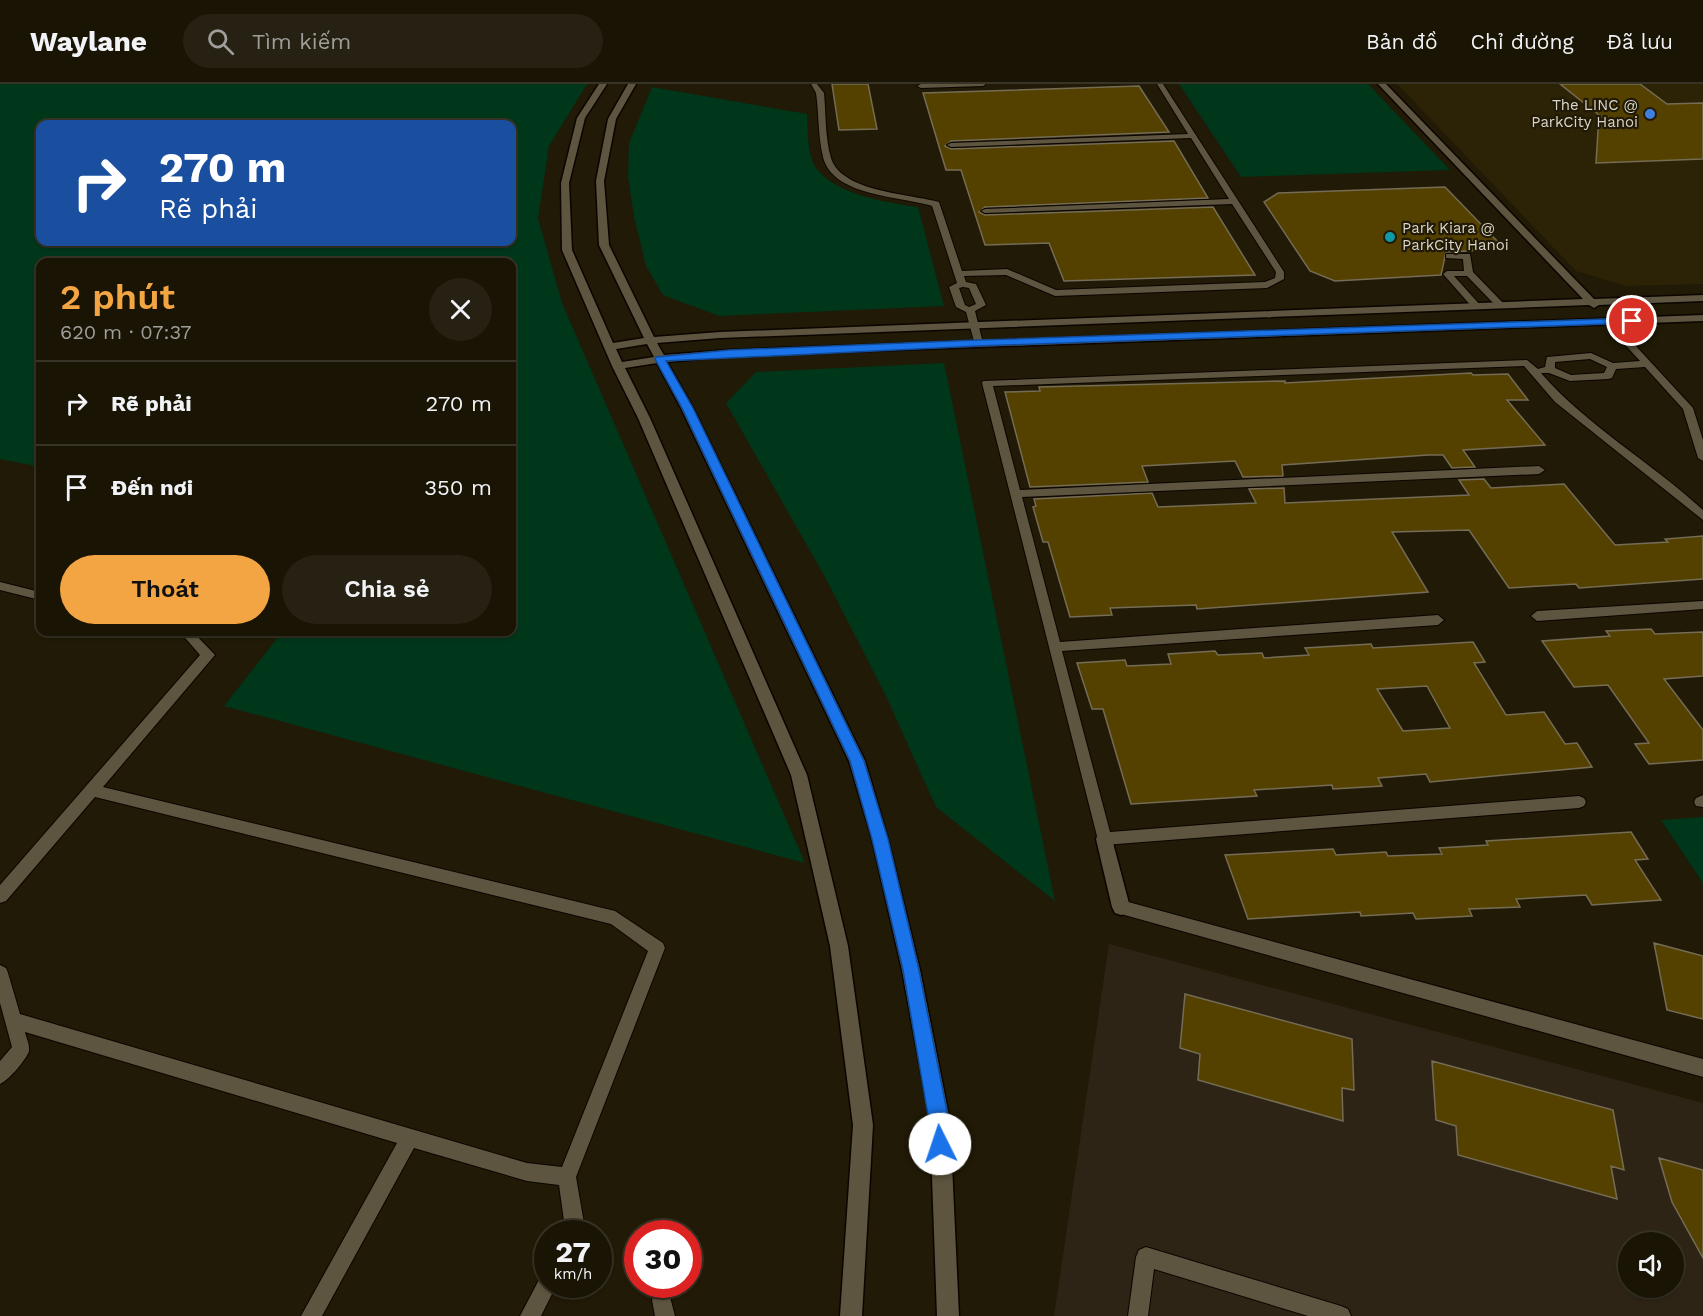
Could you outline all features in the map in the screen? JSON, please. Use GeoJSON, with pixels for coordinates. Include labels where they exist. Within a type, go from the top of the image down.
{"type":"FeatureCollection","features":[{"type":"Feature","properties":{"kind":"street"},"geometry":{"type":"LineString","coordinates":[[603,84],[580,118],[565,183],[567,250],[618,366],[644,418],[799,775],[839,946],[863,1125],[851,1316]]}},
{"type":"Feature","properties":{"kind":"street"},"geometry":{"type":"LineString","coordinates":[[632,84],[612,119],[600,181],[604,245],[650,340],[687,408],[857,761],[880,839],[911,970],[940,1121],[948,1316]]}},
{"type":"Feature","properties":{"kind":"street"},"geometry":{"type":"LineString","coordinates":[[1382,84],[1608,321]]}},
{"type":"Feature","properties":{"kind":"street"},"geometry":{"type":"LineString","coordinates":[[610,347],[650,340],[973,324],[1703,298]]}},
{"type":"Feature","properties":{"kind":"street"},"geometry":{"type":"LineString","coordinates":[[618,366],[660,359],[729,353],[1703,318]]}},
{"type":"Feature","properties":{"kind":"street"},"geometry":{"type":"LineString","coordinates":[[1104,839],[1121,907]]}},
{"type":"Feature","properties":{"kind":"lane"},"geometry":{"type":"LineString","coordinates":[[814,84],[820,93],[828,162],[846,179],[860,187],[881,193],[921,198],[936,204],[960,279],[973,286],[981,305],[970,310],[961,307],[954,287],[960,279],[1007,272],[1055,293],[1267,285],[1279,279],[1280,272],[1160,84]]}},
{"type":"Feature","properties":{"kind":"lane"},"geometry":{"type":"LineString","coordinates":[[921,86],[983,84]]}},
{"type":"Feature","properties":{"kind":"lane"},"geometry":{"type":"LineString","coordinates":[[951,145],[1192,136]]}},
{"type":"Feature","properties":{"kind":"lane"},"geometry":{"type":"LineString","coordinates":[[985,211],[1234,201]]}},
{"type":"Feature","properties":{"kind":"lane"},"geometry":{"type":"LineString","coordinates":[[1449,256],[1467,256],[1468,273],[1500,305]]}},
{"type":"Feature","properties":{"kind":"lane"},"geometry":{"type":"LineString","coordinates":[[1468,273],[1447,273],[1476,306]]}},
{"type":"Feature","properties":{"kind":"lane"},"geometry":{"type":"LineString","coordinates":[[970,310],[978,343]]}},
{"type":"Feature","properties":{"kind":"lane"},"geometry":{"type":"LineString","coordinates":[[1608,321],[1688,408],[1703,458]]}},
{"type":"Feature","properties":{"kind":"lane"},"geometry":{"type":"LineString","coordinates":[[1550,369],[1550,359],[1591,356],[1612,366],[1647,364]]}},
{"type":"Feature","properties":{"kind":"lane"},"geometry":{"type":"LineString","coordinates":[[1579,802],[1104,839],[987,383],[1527,363],[1559,400],[1671,486],[1703,516]]}},
{"type":"Feature","properties":{"kind":"lane"},"geometry":{"type":"LineString","coordinates":[[1534,370],[1550,369],[1570,378],[1598,377],[1608,376],[1612,366]]}},
{"type":"Feature","properties":{"kind":"lane"},"geometry":{"type":"LineString","coordinates":[[1688,408],[1703,412]]}},
{"type":"Feature","properties":{"kind":"lane"},"geometry":{"type":"LineString","coordinates":[[1016,494],[1539,470]]}},
{"type":"Feature","properties":{"kind":"lane"},"geometry":{"type":"LineString","coordinates":[[0,586],[36,595]]}},
{"type":"Feature","properties":{"kind":"lane"},"geometry":{"type":"LineString","coordinates":[[1537,616],[1703,605]]}},
{"type":"Feature","properties":{"kind":"lane"},"geometry":{"type":"LineString","coordinates":[[1055,647],[1438,620]]}},
{"type":"Feature","properties":{"kind":"lane"},"geometry":{"type":"LineString","coordinates":[[0,896],[208,655],[190,636]]}},
{"type":"Feature","properties":{"kind":"lane"},"geometry":{"type":"LineString","coordinates":[[92,790],[615,918],[657,948],[567,1177],[574,1220]]}},
{"type":"Feature","properties":{"kind":"lane"},"geometry":{"type":"LineString","coordinates":[[1121,907],[1703,1068]]}},
{"type":"Feature","properties":{"kind":"lane"},"geometry":{"type":"LineString","coordinates":[[0,973],[21,1049],[0,1075]]}},
{"type":"Feature","properties":{"kind":"lane"},"geometry":{"type":"LineString","coordinates":[[13,1020],[527,1172],[567,1177]]}},
{"type":"Feature","properties":{"kind":"lane"},"geometry":{"type":"LineString","coordinates":[[310,1316],[410,1137]]}},
{"type":"Feature","properties":{"kind":"lane"},"geometry":{"type":"LineString","coordinates":[[1138,1316],[1146,1257],[1341,1316]]}},
{"type":"Feature","properties":{"kind":"lane"},"geometry":{"type":"LineString","coordinates":[[530,1316],[540,1298]]}},
{"type":"Feature","properties":{"kind":"shaded area"},"geometry":{"type":"Polygon","coordinates":[[[1397,84],[1703,84],[1703,284],[1626,286],[1576,271],[1397,84]]]}},
{"type":"Feature","properties":{"kind":"shaded area"},"geometry":{"type":"Polygon","coordinates":[[[1109,944],[1703,1103],[1703,1316],[1054,1316],[1109,944]]]}},
{"type":"Feature","properties":{"kind":"green space"},"geometry":{"type":"Polygon","coordinates":[[[0,84],[587,84],[549,146],[538,218],[562,303],[805,863],[224,706],[279,636],[516,636],[516,258],[36,258],[36,466],[0,459],[0,84]]]}},
{"type":"Feature","properties":{"kind":"green space"},"geometry":{"type":"Polygon","coordinates":[[[1179,84],[1368,84],[1450,170],[1241,177],[1179,84]]]}},
{"type":"Feature","properties":{"kind":"green space"},"geometry":{"type":"Polygon","coordinates":[[[652,87],[807,114],[810,155],[819,171],[829,181],[874,199],[918,207],[944,306],[719,316],[663,295],[646,266],[634,217],[628,176],[629,143],[652,87]]]}},
{"type":"Feature","properties":{"kind":"green space"},"geometry":{"type":"Polygon","coordinates":[[[944,363],[1055,901],[936,807],[886,696],[825,577],[726,403],[756,372],[944,363]]]}},
{"type":"Feature","properties":{"kind":"green space"},"geometry":{"type":"Polygon","coordinates":[[[1703,817],[1703,883],[1661,820],[1703,817]]]}},
{"type":"Feature","properties":{"kind":"building"},"geometry":{"type":"Polygon","coordinates":[[[832,84],[868,84],[877,129],[839,130],[832,84]]]}},
{"type":"Feature","properties":{"kind":"building"},"geometry":{"type":"Polygon","coordinates":[[[1560,84],[1640,84],[1667,104],[1703,103],[1703,159],[1596,163],[1599,115],[1560,84]]]}},
{"type":"Feature","properties":{"kind":"building"},"geometry":{"type":"Polygon","coordinates":[[[1139,86],[1169,132],[951,141],[945,146],[951,149],[1174,141],[1208,198],[985,207],[979,212],[985,215],[1213,207],[1255,275],[1064,281],[1049,243],[985,245],[961,170],[946,170],[923,93],[1139,86]]]}},
{"type":"Feature","properties":{"kind":"building","name":"Park Kiara @ ParkCity Hanoi"},"geometry":{"type":"Polygon","coordinates":[[[1445,187],[1505,249],[1446,252],[1441,275],[1335,281],[1310,271],[1264,202],[1278,193],[1445,187]]]}},
{"type":"Feature","properties":{"kind":"building"},"geometry":{"type":"Polygon","coordinates":[[[1471,373],[1473,375],[1508,374],[1528,400],[1507,400],[1545,445],[1463,450],[1475,467],[1452,468],[1443,455],[1428,455],[1282,465],[1283,476],[1243,477],[1235,461],[1142,466],[1148,482],[1030,487],[1005,392],[1040,391],[1039,387],[1285,381],[1285,383],[1471,373]]]}},
{"type":"Feature","properties":{"kind":"building"},"geometry":{"type":"Polygon","coordinates":[[[1484,479],[1491,488],[1564,484],[1615,545],[1668,542],[1665,539],[1703,536],[1703,579],[1579,588],[1576,584],[1509,588],[1469,530],[1392,532],[1428,592],[1197,609],[1196,605],[1110,608],[1112,615],[1070,617],[1048,542],[1043,542],[1033,507],[1036,506],[1034,499],[1152,493],[1158,507],[1256,503],[1249,489],[1284,488],[1285,503],[1469,495],[1459,480],[1484,479]]]}},
{"type":"Feature","properties":{"kind":"building"},"geometry":{"type":"Polygon","coordinates":[[[1651,629],[1655,634],[1703,632],[1703,676],[1664,679],[1703,730],[1703,760],[1649,764],[1635,744],[1649,743],[1608,685],[1574,687],[1542,641],[1610,636],[1606,631],[1651,629]]]}},
{"type":"Feature","properties":{"kind":"building"},"geometry":{"type":"Polygon","coordinates":[[[1473,642],[1485,662],[1474,663],[1506,715],[1544,712],[1565,744],[1577,743],[1592,767],[1430,782],[1426,774],[1378,778],[1382,786],[1333,789],[1332,785],[1254,790],[1257,796],[1131,804],[1103,709],[1092,709],[1077,663],[1125,660],[1127,666],[1171,664],[1168,654],[1215,651],[1218,655],[1262,653],[1264,658],[1309,655],[1305,648],[1371,644],[1373,648],[1473,642]],[[1427,686],[1377,689],[1403,731],[1450,728],[1427,686]]]}},
{"type":"Feature","properties":{"kind":"building"},"geometry":{"type":"Polygon","coordinates":[[[1631,832],[1648,859],[1635,860],[1661,900],[1592,905],[1586,895],[1516,899],[1520,907],[1469,909],[1472,916],[1416,919],[1413,913],[1361,916],[1360,912],[1248,919],[1225,855],[1333,849],[1336,855],[1386,852],[1388,856],[1442,854],[1439,848],[1488,845],[1486,841],[1631,832]]]}},
{"type":"Feature","properties":{"kind":"building"},"geometry":{"type":"Polygon","coordinates":[[[1654,943],[1703,956],[1703,1019],[1667,1010],[1654,943]]]}},
{"type":"Feature","properties":{"kind":"building"},"geometry":{"type":"Polygon","coordinates":[[[1185,994],[1352,1039],[1354,1090],[1342,1088],[1343,1121],[1198,1080],[1200,1054],[1180,1048],[1185,994]]]}},
{"type":"Feature","properties":{"kind":"building"},"geometry":{"type":"Polygon","coordinates":[[[1432,1061],[1613,1110],[1624,1170],[1611,1166],[1617,1199],[1458,1155],[1456,1126],[1436,1120],[1432,1061]]]}},
{"type":"Feature","properties":{"kind":"building"},"geometry":{"type":"Polygon","coordinates":[[[1659,1158],[1703,1170],[1703,1258],[1672,1202],[1659,1158]]]}},
{"type":"Feature","properties":{"kind":"place","name":"The LINC @ ParkCity Hanoi"},"geometry":{"type":"Point","coordinates":[1650,114]}},
{"type":"Feature","properties":{"kind":"place","name":"Park Kiara @ ParkCity Hanoi"},"geometry":{"type":"Point","coordinates":[1390,237]}},
{"type":"Feature","properties":{"kind":"route"},"geometry":{"type":"LineString","coordinates":[[940,1144],[940,1121],[911,970],[880,839],[857,761],[687,408],[660,359],[729,353],[978,343],[1632,321]]}}]}
